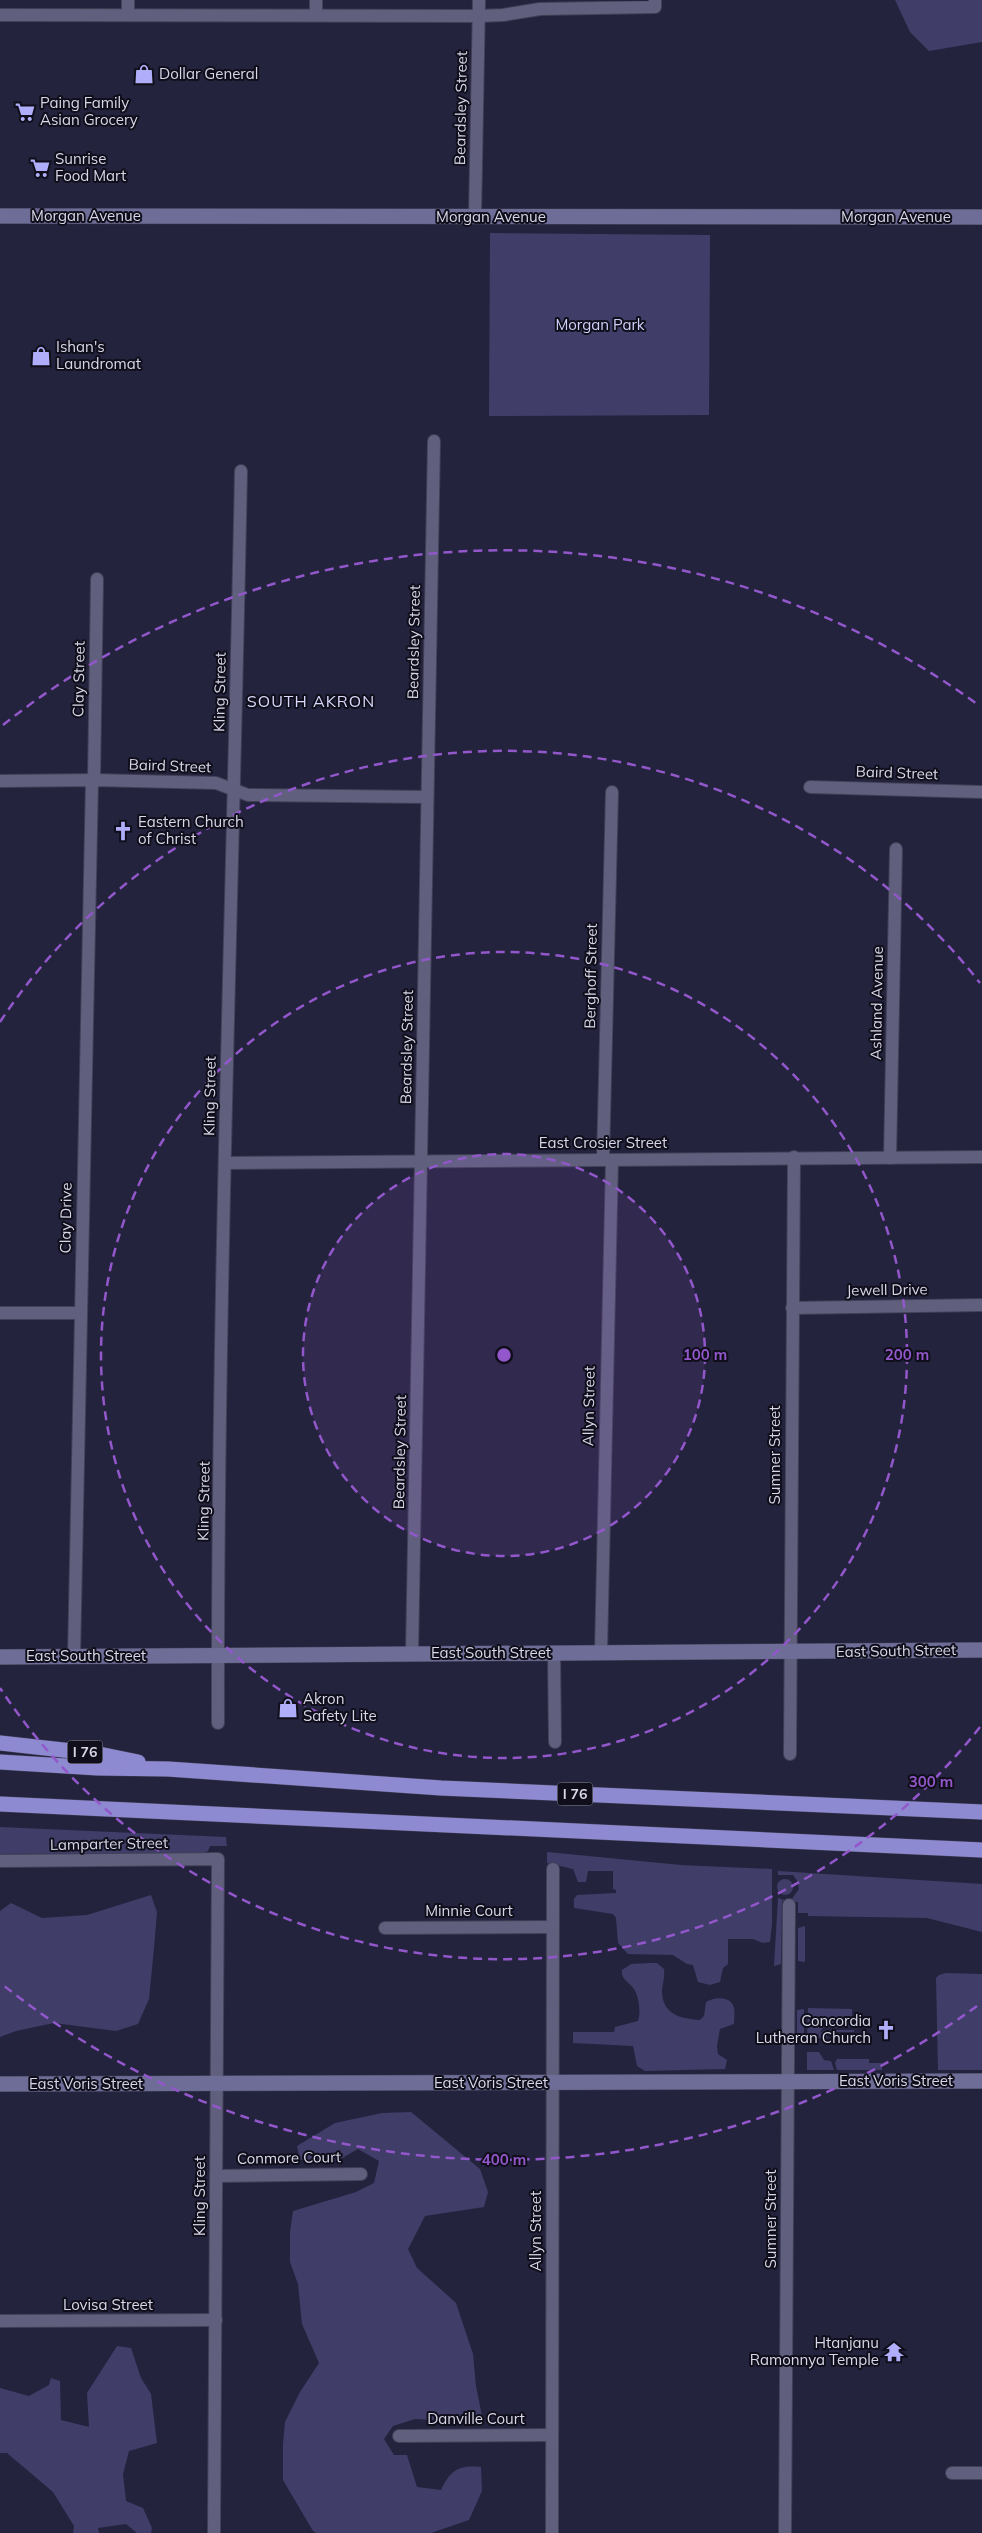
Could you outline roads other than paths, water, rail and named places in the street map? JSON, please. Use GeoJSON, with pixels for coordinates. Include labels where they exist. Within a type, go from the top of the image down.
{"type":"FeatureCollection","features":[{"type":"Feature","properties":{"kind":"highway","name":"I 76"},"geometry":{"type":"LineString","coordinates":[[0,1743],[99,1754],[168,1769],[441,1788],[982,1812]]}},
{"type":"Feature","properties":{"kind":"highway"},"geometry":{"type":"LineString","coordinates":[[0,1762],[98,1768],[168,1769]]}},
{"type":"Feature","properties":{"kind":"highway"},"geometry":{"type":"LineString","coordinates":[[0,1804],[982,1850]]}},
{"type":"Feature","properties":{"kind":"street"},"geometry":{"type":"LineString","coordinates":[[128,0],[128,15]]}},
{"type":"Feature","properties":{"kind":"street"},"geometry":{"type":"LineString","coordinates":[[316,0],[316,15]]}},
{"type":"Feature","properties":{"kind":"street","name":"Beardsley Street"},"geometry":{"type":"LineString","coordinates":[[475,217],[479,0]]}},
{"type":"Feature","properties":{"kind":"street"},"geometry":{"type":"LineString","coordinates":[[0,15],[478,16],[503,15],[540,9],[655,3]]}},
{"type":"Feature","properties":{"kind":"street","name":"Morgan Avenue"},"geometry":{"type":"LineString","coordinates":[[0,216],[982,217]]}},
{"type":"Feature","properties":{"kind":"street","name":"Beardsley Street"},"geometry":{"type":"LineString","coordinates":[[412,1653],[434,441]]}},
{"type":"Feature","properties":{"kind":"street","name":"Kling Street"},"geometry":{"type":"LineString","coordinates":[[218,1723],[225,1163],[241,471]]}},
{"type":"Feature","properties":{"kind":"street","name":"Clay Street"},"geometry":{"type":"LineString","coordinates":[[93,780],[97,579]]}},
{"type":"Feature","properties":{"kind":"street","name":"Baird Street"},"geometry":{"type":"LineString","coordinates":[[0,781],[93,780],[216,783],[255,796],[427,797]]}},
{"type":"Feature","properties":{"kind":"street","name":"Clay Drive"},"geometry":{"type":"LineString","coordinates":[[74,1657],[93,780]]}},
{"type":"Feature","properties":{"kind":"street","name":"Baird Street"},"geometry":{"type":"LineString","coordinates":[[810,787],[982,792]]}},
{"type":"Feature","properties":{"kind":"street","name":"Berghoff Street"},"geometry":{"type":"LineString","coordinates":[[607,1160],[612,792]]}},
{"type":"Feature","properties":{"kind":"street","name":"Ashland Avenue"},"geometry":{"type":"LineString","coordinates":[[890,1158],[896,849]]}},
{"type":"Feature","properties":{"kind":"street","name":"Sumner Street"},"geometry":{"type":"LineString","coordinates":[[790,1754],[794,1157]]}},
{"type":"Feature","properties":{"kind":"street","name":"East Crosier Street"},"geometry":{"type":"LineString","coordinates":[[225,1163],[982,1157]]}},
{"type":"Feature","properties":{"kind":"street","name":"Allyn Street"},"geometry":{"type":"LineString","coordinates":[[601,1652],[607,1160]]}},
{"type":"Feature","properties":{"kind":"street","name":"Jewell Drive"},"geometry":{"type":"LineString","coordinates":[[792,1308],[982,1305]]}},
{"type":"Feature","properties":{"kind":"street"},"geometry":{"type":"LineString","coordinates":[[0,1313],[81,1313]]}},
{"type":"Feature","properties":{"kind":"street","name":"East South Street"},"geometry":{"type":"LineString","coordinates":[[0,1657],[554,1652],[790,1653],[982,1650]]}},
{"type":"Feature","properties":{"kind":"street"},"geometry":{"type":"LineString","coordinates":[[554,1652],[555,1742]]}},
{"type":"Feature","properties":{"kind":"street","name":"Kling Street"},"geometry":{"type":"LineString","coordinates":[[214,2533],[218,1859]]}},
{"type":"Feature","properties":{"kind":"street","name":"Lamparter Street"},"geometry":{"type":"LineString","coordinates":[[0,1861],[218,1859]]}},
{"type":"Feature","properties":{"kind":"street","name":"Allyn Street"},"geometry":{"type":"LineString","coordinates":[[552,2533],[553,1869]]}},
{"type":"Feature","properties":{"kind":"street","name":"Sumner Street"},"geometry":{"type":"LineString","coordinates":[[786,2533],[789,1905]]}},
{"type":"Feature","properties":{"kind":"street","name":"Minnie Court"},"geometry":{"type":"LineString","coordinates":[[385,1928],[553,1927]]}},
{"type":"Feature","properties":{"kind":"street","name":"East Voris Street"},"geometry":{"type":"LineString","coordinates":[[0,2084],[982,2081]]}},
{"type":"Feature","properties":{"kind":"street","name":"Conmore Court"},"geometry":{"type":"LineString","coordinates":[[216,2176],[361,2174]]}},
{"type":"Feature","properties":{"kind":"street","name":"Lovisa Street"},"geometry":{"type":"LineString","coordinates":[[0,2321],[216,2320]]}},
{"type":"Feature","properties":{"kind":"street","name":"Danville Court"},"geometry":{"type":"LineString","coordinates":[[399,2436],[552,2435]]}},
{"type":"Feature","properties":{"kind":"street"},"geometry":{"type":"LineString","coordinates":[[952,2473],[982,2473]]}},
{"type":"Feature","properties":{"kind":"place","name":"Dollar General"},"geometry":{"type":"Point","coordinates":[144,74]}},
{"type":"Feature","properties":{"kind":"place","name":"Paing Family Asian Grocery"},"geometry":{"type":"Point","coordinates":[25,112]}},
{"type":"Feature","properties":{"kind":"place","name":"Sunrise Food Mart"},"geometry":{"type":"Point","coordinates":[40,168]}},
{"type":"Feature","properties":{"kind":"place","name":"Ishan's Laundromat"},"geometry":{"type":"Point","coordinates":[41,356]}},
{"type":"Feature","properties":{"kind":"place","name":"Eastern Church of Christ"},"geometry":{"type":"Point","coordinates":[123,831]}},
{"type":"Feature","properties":{"kind":"place","name":"Akron Safety Lite"},"geometry":{"type":"Point","coordinates":[288,1708]}},
{"type":"Feature","properties":{"kind":"place","name":"Concordia Lutheran Church"},"geometry":{"type":"Point","coordinates":[886,2030]}},
{"type":"Feature","properties":{"kind":"place","name":"Htanjanu Ramonnya Temple"},"geometry":{"type":"Point","coordinates":[894,2352]}},
{"type":"Feature","properties":{"kind":"district","name":"SOUTH AKRON"},"geometry":{"type":"Point","coordinates":[311,701]}},
{"type":"Feature","properties":{"kind":"park label","name":"Morgan Park"},"geometry":{"type":"Point","coordinates":[600,325]}}]}
